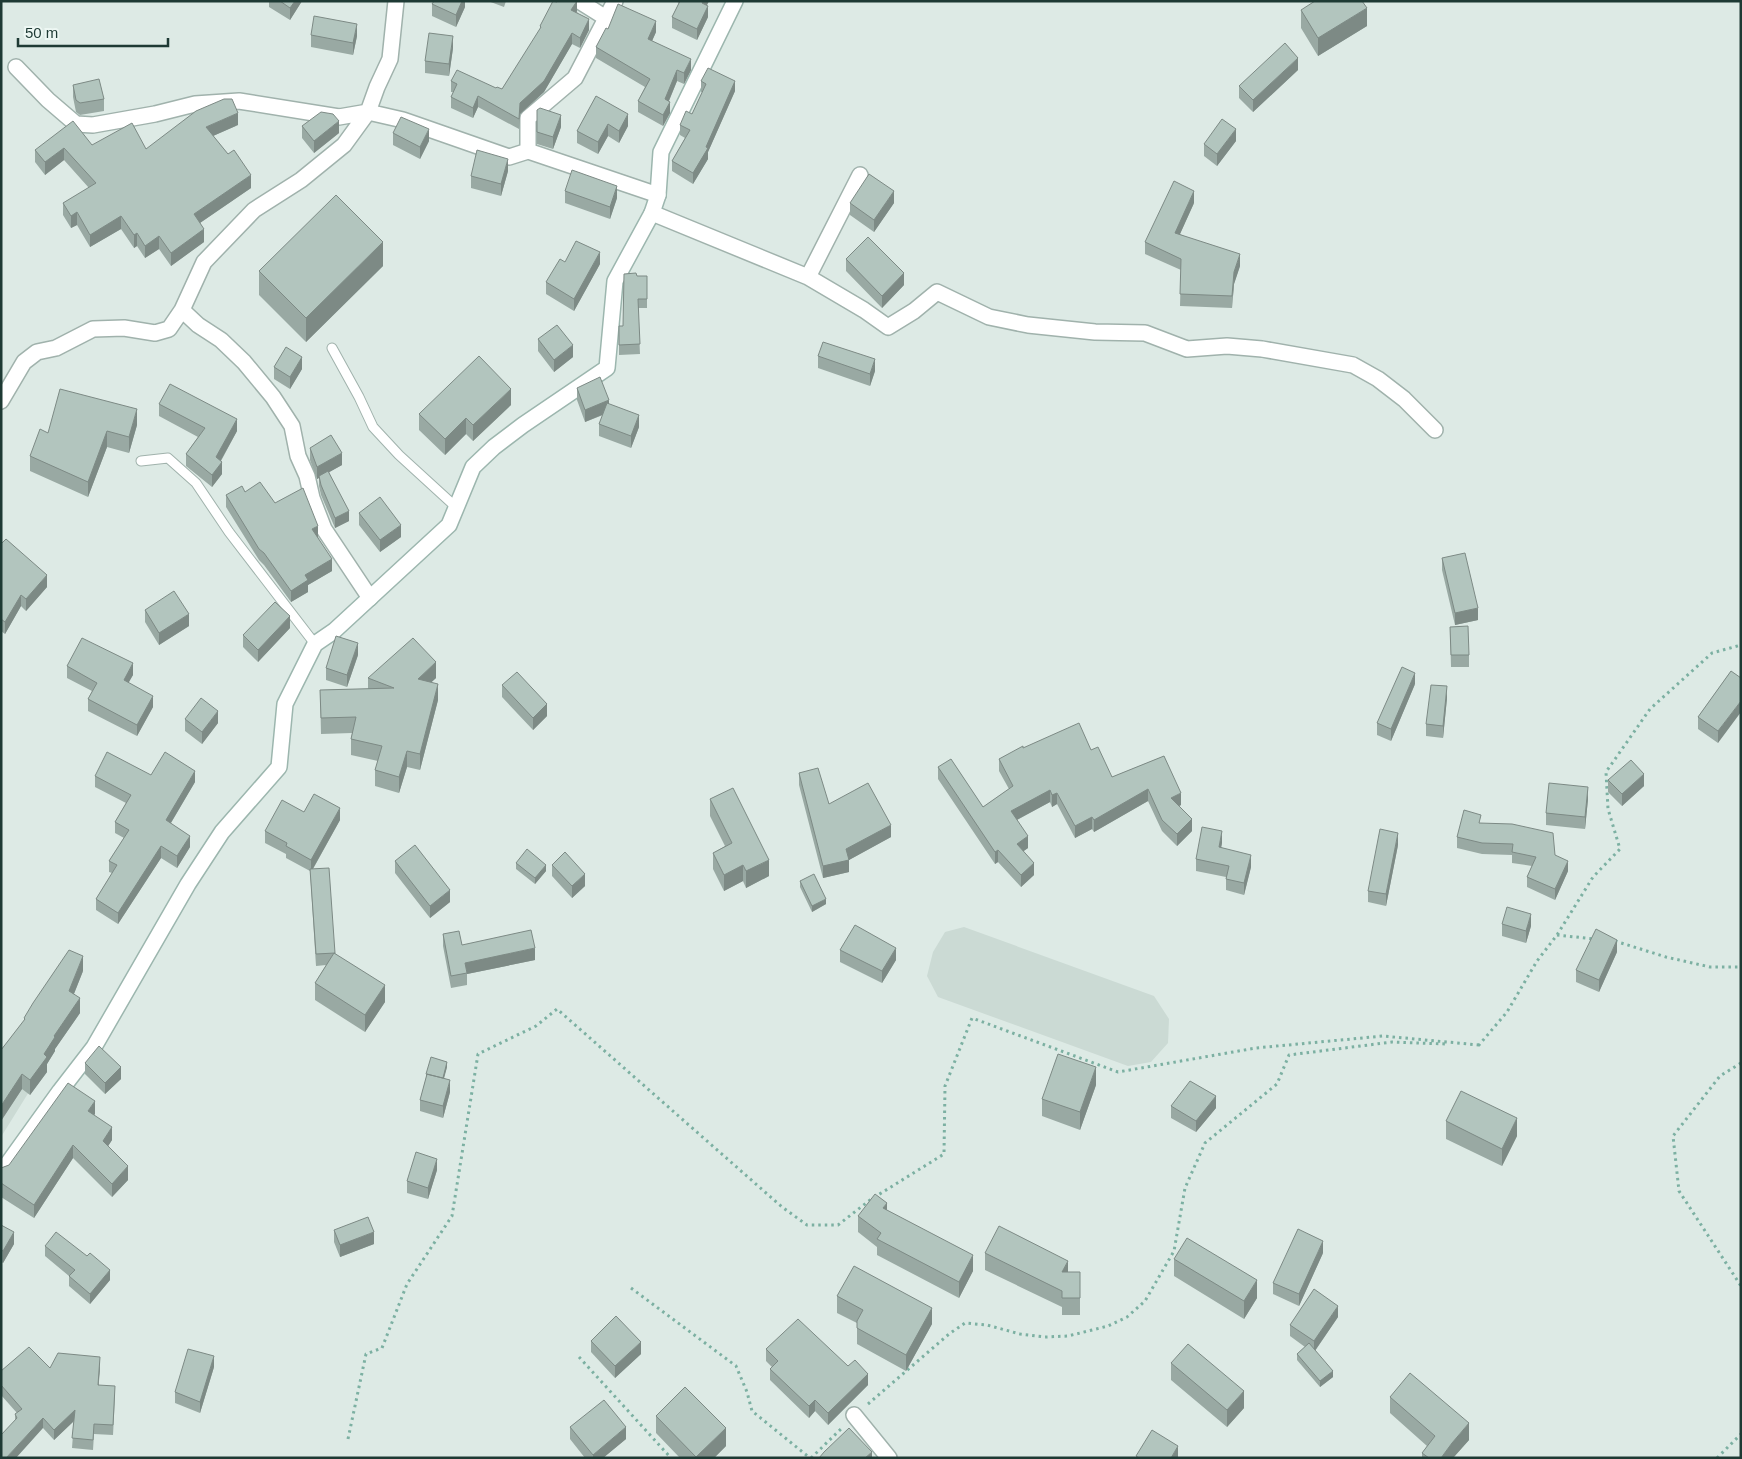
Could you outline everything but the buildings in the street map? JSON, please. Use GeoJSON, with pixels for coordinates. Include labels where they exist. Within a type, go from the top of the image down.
{"type":"FeatureCollection","features":[{"type":"Feature","properties":{"kind":"street"},"geometry":{"type":"LineString","coordinates":[[1,401],[24,362],[37,352],[56,348],[93,329],[124,328],[155,333],[169,328],[182,310],[204,262],[254,210],[301,180],[344,145],[368,112],[390,59],[396,1]]}},
{"type":"Feature","properties":{"kind":"street"},"geometry":{"type":"LineString","coordinates":[[579,1],[606,18]]}},
{"type":"Feature","properties":{"kind":"street"},"geometry":{"type":"LineString","coordinates":[[528,151],[528,118],[575,78],[615,1]]}},
{"type":"Feature","properties":{"kind":"street"},"geometry":{"type":"LineString","coordinates":[[1,1173],[94,1047],[188,884],[222,832],[279,766],[285,704],[315,644],[334,630],[449,525],[473,467],[494,447],[522,425],[607,368],[615,281],[652,213],[658,195],[661,152],[735,1]]}},
{"type":"Feature","properties":{"kind":"street"},"geometry":{"type":"LineString","coordinates":[[16,67],[48,100],[76,124],[93,125],[155,114],[195,104],[239,101],[339,117],[368,112],[403,120],[509,157],[528,151],[658,195]]}},
{"type":"Feature","properties":{"kind":"street"},"geometry":{"type":"LineString","coordinates":[[808,277],[860,175]]}},
{"type":"Feature","properties":{"kind":"street"},"geometry":{"type":"LineString","coordinates":[[652,213],[808,277],[888,326],[914,311],[937,292],[989,317],[1028,325],[1095,332],[1145,333],[1187,349],[1227,346],[1262,349],[1353,364],[1378,379],[1404,399],[1435,430]]}},
{"type":"Feature","properties":{"kind":"street"},"geometry":{"type":"LineString","coordinates":[[182,310],[198,325],[221,340],[244,362],[273,397],[292,426],[298,456],[307,476],[312,498],[324,529],[370,598]]}},
{"type":"Feature","properties":{"kind":"street"},"geometry":{"type":"LineString","coordinates":[[854,1416],[889,1458]]}},
{"type":"Feature","properties":{"kind":"lane"},"geometry":{"type":"LineString","coordinates":[[332,348],[359,396],[373,427],[399,455],[457,508]]}},
{"type":"Feature","properties":{"kind":"lane"},"geometry":{"type":"LineString","coordinates":[[141,460],[168,458],[196,483],[229,532],[315,644]]}},
{"type":"Feature","properties":{"kind":"path"},"geometry":{"type":"LineString","coordinates":[[1479,1046],[1507,1012],[1536,962],[1557,935],[1593,876],[1620,849],[1608,808],[1606,772],[1650,709],[1712,653],[1741,645]]}},
{"type":"Feature","properties":{"kind":"path"},"geometry":{"type":"LineString","coordinates":[[1557,935],[1596,939]]}},
{"type":"Feature","properties":{"kind":"path"},"geometry":{"type":"LineString","coordinates":[[1606,940],[1710,967],[1741,967]]}},
{"type":"Feature","properties":{"kind":"path"},"geometry":{"type":"LineString","coordinates":[[348,1439],[366,1354],[382,1348],[407,1284],[452,1216],[478,1054],[536,1026],[557,1009],[782,1207],[807,1225],[838,1226],[870,1200],[944,1154],[945,1086],[972,1018],[1118,1072],[1256,1048],[1383,1036],[1479,1046]]}},
{"type":"Feature","properties":{"kind":"path"},"geometry":{"type":"LineString","coordinates":[[631,1288],[736,1366],[747,1392],[752,1411],[811,1458],[854,1416],[949,1334],[965,1323],[987,1325],[1020,1334],[1045,1337],[1068,1336],[1108,1326],[1127,1317],[1144,1301],[1174,1251],[1186,1188],[1205,1144],[1277,1084],[1289,1055],[1392,1042],[1479,1046]]}},
{"type":"Feature","properties":{"kind":"path"},"geometry":{"type":"LineString","coordinates":[[1741,1064],[1720,1076],[1673,1136],[1679,1192],[1741,1286]]}},
{"type":"Feature","properties":{"kind":"path"},"geometry":{"type":"LineString","coordinates":[[579,1357],[671,1458]]}},
{"type":"Feature","properties":{"kind":"path"},"geometry":{"type":"LineString","coordinates":[[1718,1458],[1741,1434]]}},
{"type":"Feature","properties":{"kind":"shaded area"},"geometry":{"type":"Polygon","coordinates":[[[964,927],[1154,996],[1169,1019],[1168,1043],[1151,1062],[1128,1066],[938,997],[927,976],[933,952],[945,932],[964,927]]]}},
{"type":"Feature","properties":{"kind":"shaded area"},"geometry":{"type":"Polygon","coordinates":[[[1,1065],[32,1087],[1,1137],[1,1065]]]}}]}
